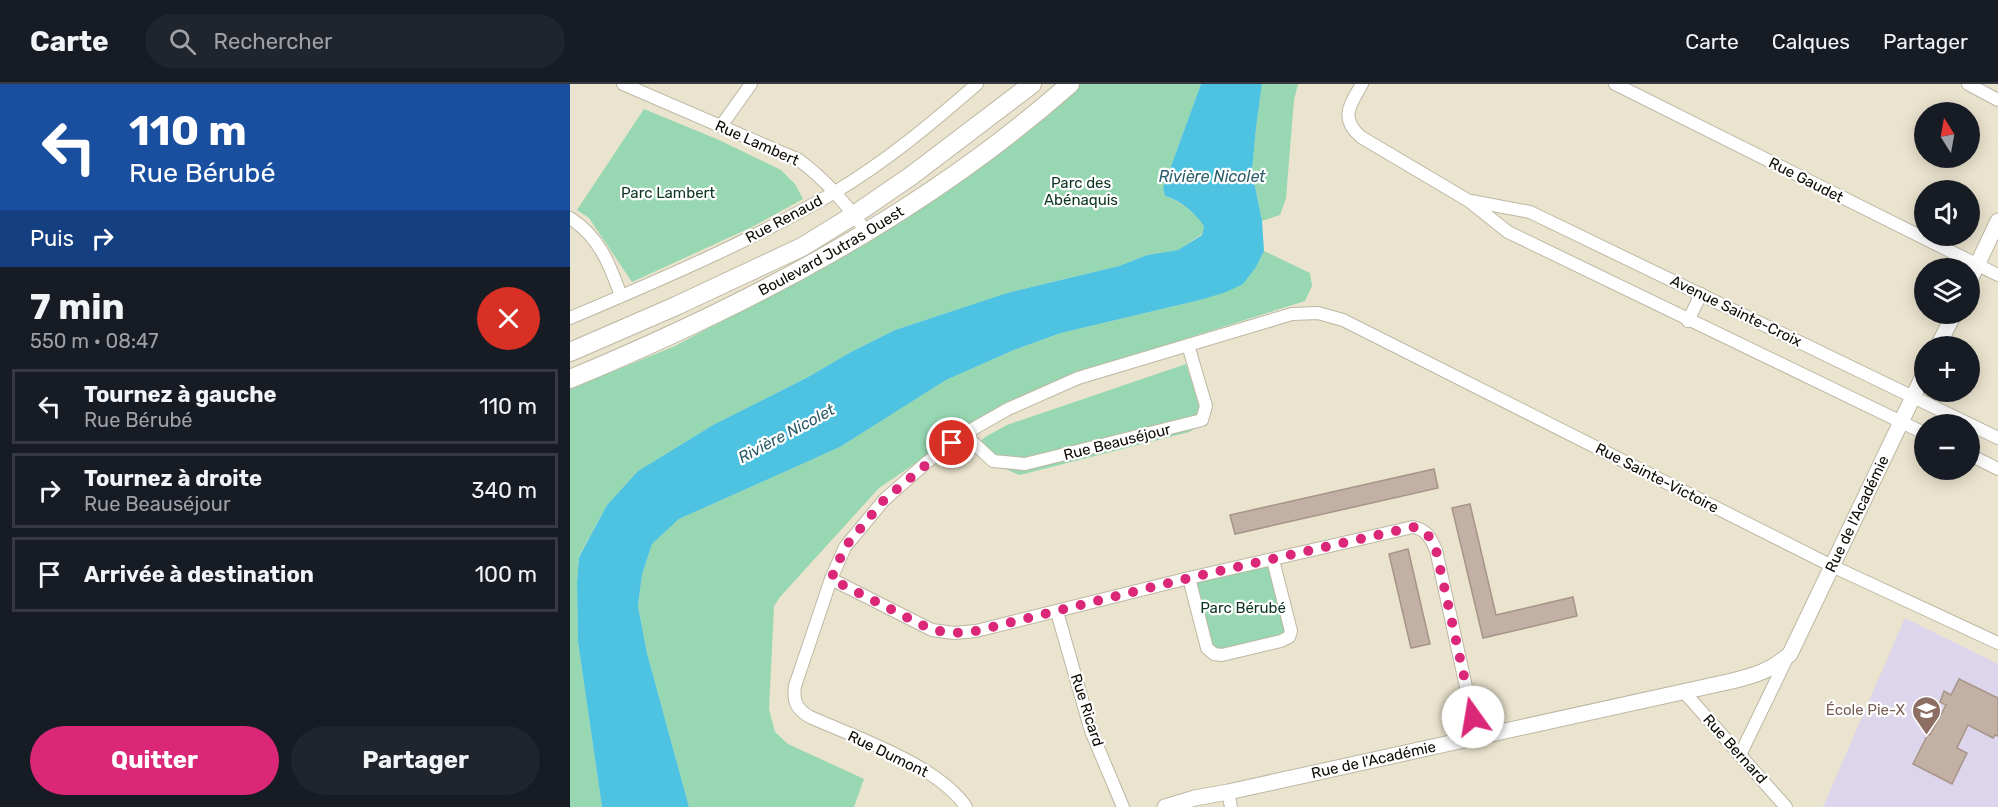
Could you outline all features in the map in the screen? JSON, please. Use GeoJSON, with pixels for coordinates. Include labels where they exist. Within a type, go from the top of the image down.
{"type":"FeatureCollection","features":[{"type":"Feature","properties":{"kind":"main road","name":"Boulevard Jutras Ouest"},"geometry":{"type":"LineString","coordinates":[[570,352],[802,247],[854,215],[973,131],[1032,84]]}},
{"type":"Feature","properties":{"kind":"main road","name":"Boulevard Jutras Ouest"},"geometry":{"type":"LineString","coordinates":[[570,379],[680,331],[763,291],[867,233],[984,155],[1070,84]]}},
{"type":"Feature","properties":{"kind":"street","name":"Rue Lambert"},"geometry":{"type":"LineString","coordinates":[[623,84],[799,160],[836,191],[867,233]]}},
{"type":"Feature","properties":{"kind":"street"},"geometry":{"type":"LineString","coordinates":[[721,126],[751,84]]}},
{"type":"Feature","properties":{"kind":"street","name":"Rue Renaud"},"geometry":{"type":"LineString","coordinates":[[570,318],[752,237],[836,191],[918,135],[977,84]]}},
{"type":"Feature","properties":{"kind":"street","name":"Avenue Sainte-Croix"},"geometry":{"type":"LineString","coordinates":[[1362,84],[1349,106],[1348,118],[1351,128],[1361,137],[1469,201],[1508,232],[1914,429]]}},
{"type":"Feature","properties":{"kind":"street","name":"Rue Gaudet"},"geometry":{"type":"LineString","coordinates":[[1615,84],[1963,258]]}},
{"type":"Feature","properties":{"kind":"street"},"geometry":{"type":"LineString","coordinates":[[1968,84],[1998,100]]}},
{"type":"Feature","properties":{"kind":"street","name":"Avenue Sainte-Croix"},"geometry":{"type":"LineString","coordinates":[[1469,201],[1530,212],[1998,438]]}},
{"type":"Feature","properties":{"kind":"street"},"geometry":{"type":"LineString","coordinates":[[570,218],[592,236],[603,251],[621,296]]}},
{"type":"Feature","properties":{"kind":"street"},"geometry":{"type":"LineString","coordinates":[[1980,259],[1998,221]]}},
{"type":"Feature","properties":{"kind":"street","name":"Rue Gaudet"},"geometry":{"type":"LineString","coordinates":[[1980,266],[1998,275]]}},
{"type":"Feature","properties":{"kind":"street"},"geometry":{"type":"LineString","coordinates":[[1688,321],[1701,294]]}},
{"type":"Feature","properties":{"kind":"street","name":"Rue Sainte-Victoire"},"geometry":{"type":"LineString","coordinates":[[1188,345],[1292,315],[1318,313],[1343,320],[1832,566],[1998,643]]}},
{"type":"Feature","properties":{"kind":"street"},"geometry":{"type":"LineString","coordinates":[[1188,345],[1078,378],[1008,409],[964,434],[884,500],[845,547],[831,579],[932,630],[954,633],[976,631],[1189,578],[1413,527],[1423,529],[1436,550],[1477,737]]}},
{"type":"Feature","properties":{"kind":"street","name":"Rue Beauséjour"},"geometry":{"type":"LineString","coordinates":[[964,434],[993,461],[1025,464],[1202,420],[1206,406],[1188,345]]}},
{"type":"Feature","properties":{"kind":"street","name":"Rue de l'Académie"},"geometry":{"type":"LineString","coordinates":[[1740,754],[1913,397]]}},
{"type":"Feature","properties":{"kind":"street"},"geometry":{"type":"LineString","coordinates":[[1980,460],[1998,469]]}},
{"type":"Feature","properties":{"kind":"street"},"geometry":{"type":"LineString","coordinates":[[1189,578],[1208,648],[1214,654],[1222,655],[1289,637],[1291,631],[1273,560]]}},
{"type":"Feature","properties":{"kind":"street","name":"Rue Dumont"},"geometry":{"type":"LineString","coordinates":[[831,579],[795,686],[794,698],[801,712],[911,762],[949,787],[966,807]]}},
{"type":"Feature","properties":{"kind":"street","name":"Rue Ricard"},"geometry":{"type":"LineString","coordinates":[[1057,612],[1091,731],[1123,807]]}},
{"type":"Feature","properties":{"kind":"street","name":"Rue de l'Académie"},"geometry":{"type":"LineString","coordinates":[[1165,807],[1195,798],[1230,800],[1477,737],[1762,673],[1790,654]]}},
{"type":"Feature","properties":{"kind":"street","name":"Rue Bernard"},"geometry":{"type":"LineString","coordinates":[[1684,692],[1786,807]]}},
{"type":"Feature","properties":{"kind":"shaded area","name":"École Pie-X"},"geometry":{"type":"Polygon","coordinates":[[[1905,618],[1998,664],[1998,807],[1823,807],[1905,618]]]}},
{"type":"Feature","properties":{"kind":"green space","name":"Parc des Abénaquis"},"geometry":{"type":"Polygon","coordinates":[[[1079,84],[1201,84],[1163,188],[1165,196],[1182,204],[1200,221],[1204,226],[1202,234],[1178,250],[1147,255],[1119,266],[1007,293],[895,330],[713,425],[638,471],[607,505],[579,556],[578,642],[602,807],[570,807],[570,389],[675,346],[866,244],[974,172],[1079,84]]]}},
{"type":"Feature","properties":{"kind":"green space"},"geometry":{"type":"Polygon","coordinates":[[[1262,84],[1298,84],[1294,100],[1286,198],[1280,215],[1262,221],[1252,171],[1262,84]]]}},
{"type":"Feature","properties":{"kind":"green space","name":"Parc Lambert"},"geometry":{"type":"Polygon","coordinates":[[[644,109],[719,140],[781,170],[795,184],[803,199],[752,227],[632,282],[589,218],[577,210],[644,109]]]}},
{"type":"Feature","properties":{"kind":"green space"},"geometry":{"type":"Polygon","coordinates":[[[1264,251],[1310,273],[1312,286],[1305,301],[1074,374],[997,408],[879,488],[780,597],[774,606],[769,709],[775,732],[788,744],[864,779],[854,807],[689,807],[647,653],[638,606],[642,575],[652,544],[679,519],[840,447],[946,380],[1014,350],[1061,333],[1200,300],[1256,267],[1264,251]]]}},
{"type":"Feature","properties":{"kind":"green space"},"geometry":{"type":"Polygon","coordinates":[[[1186,364],[1203,416],[1200,426],[1189,432],[1020,475],[989,460],[976,446],[985,437],[1007,425],[1186,364]]]}},
{"type":"Feature","properties":{"kind":"green space","name":"Parc Bérubé"},"geometry":{"type":"Polygon","coordinates":[[[1273,560],[1289,637],[1214,654],[1189,578],[1273,560]]]}},
{"type":"Feature","properties":{"kind":"water","name":"Rivière Nicolet"},"geometry":{"type":"Polygon","coordinates":[[[1201,84],[1262,84],[1252,171],[1262,221],[1264,251],[1256,267],[1243,284],[1200,300],[1061,333],[1014,350],[946,380],[840,447],[679,519],[652,544],[642,575],[638,606],[647,653],[689,807],[602,807],[578,642],[577,582],[579,557],[607,505],[638,471],[713,425],[895,330],[1007,293],[1119,266],[1147,255],[1178,250],[1202,235],[1204,226],[1200,221],[1182,204],[1165,196],[1163,188],[1201,84]]]}},
{"type":"Feature","properties":{"kind":"building"},"geometry":{"type":"Polygon","coordinates":[[[1434,469],[1438,488],[1235,534],[1230,515],[1434,469]]]}},
{"type":"Feature","properties":{"kind":"building"},"geometry":{"type":"Polygon","coordinates":[[[1470,504],[1496,615],[1573,597],[1577,616],[1483,638],[1452,508],[1470,504]]]}},
{"type":"Feature","properties":{"kind":"building"},"geometry":{"type":"Polygon","coordinates":[[[1408,549],[1430,644],[1411,648],[1389,554],[1408,549]]]}},
{"type":"Feature","properties":{"kind":"building"},"geometry":{"type":"Polygon","coordinates":[[[1959,679],[1998,698],[1998,736],[1995,735],[1993,738],[1968,725],[1957,748],[1967,753],[1952,784],[1913,764],[1946,705],[1940,702],[1944,691],[1951,695],[1959,679]]]}},
{"type":"Feature","properties":{"kind":"place","name":"École Pie-X"},"geometry":{"type":"Point","coordinates":[1926,736]}},
{"type":"Feature","properties":{"kind":"route"},"geometry":{"type":"LineString","coordinates":[[952,443],[884,500],[845,547],[831,579],[932,630],[954,633],[976,631],[1189,578],[1413,527],[1423,529],[1436,550],[1473,717]]}}]}
